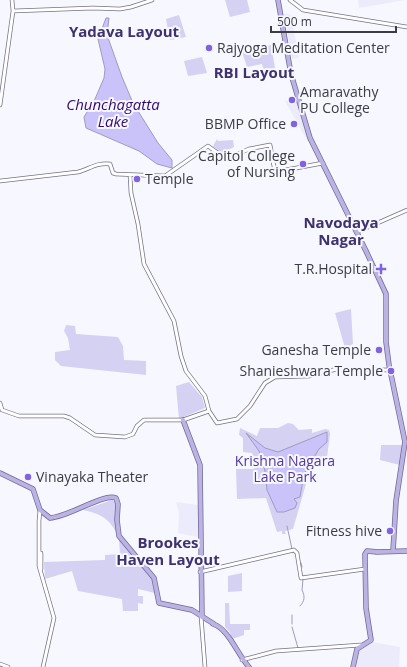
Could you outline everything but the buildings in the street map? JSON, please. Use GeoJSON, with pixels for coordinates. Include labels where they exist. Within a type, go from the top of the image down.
{"type":"FeatureCollection","features":[{"type":"Feature","properties":{"kind":"main road"},"geometry":{"type":"LineString","coordinates":[[279,0],[293,78],[310,138],[386,294],[386,342],[390,370],[405,442],[397,496],[393,551]]}},
{"type":"Feature","properties":{"kind":"main road"},"geometry":{"type":"LineString","coordinates":[[182,420],[197,457],[198,465],[201,534],[201,616]]}},
{"type":"Feature","properties":{"kind":"main road"},"geometry":{"type":"LineString","coordinates":[[0,473],[33,489],[41,512],[48,518],[73,513],[108,497],[116,498],[118,504],[119,536],[154,578],[159,603],[186,609],[201,616],[227,632],[242,660],[249,667]]}},
{"type":"Feature","properties":{"kind":"main road"},"geometry":{"type":"LineString","coordinates":[[353,667],[356,652],[360,645],[368,643],[370,640],[366,608],[366,554],[369,552],[407,551]]}},
{"type":"Feature","properties":{"kind":"street"},"geometry":{"type":"LineString","coordinates":[[0,105],[13,11],[12,0]]}},
{"type":"Feature","properties":{"kind":"street"},"geometry":{"type":"LineString","coordinates":[[13,11],[128,8],[152,0]]}},
{"type":"Feature","properties":{"kind":"street"},"geometry":{"type":"LineString","coordinates":[[290,0],[303,10],[395,26],[407,26]]}},
{"type":"Feature","properties":{"kind":"street"},"geometry":{"type":"LineString","coordinates":[[0,181],[78,172],[88,167],[103,164],[110,164],[113,174],[162,176],[168,174],[201,149],[208,146],[226,159],[249,149],[270,145],[275,172],[323,164]]}},
{"type":"Feature","properties":{"kind":"street"},"geometry":{"type":"LineString","coordinates":[[130,175],[131,193],[136,211],[144,264],[174,321],[181,356],[186,371],[205,396],[209,411],[218,424],[238,419],[250,406],[265,383],[275,377],[309,376],[337,369],[390,370]]}},
{"type":"Feature","properties":{"kind":"street"},"geometry":{"type":"LineString","coordinates":[[356,232],[407,210]]}},
{"type":"Feature","properties":{"kind":"street"},"geometry":{"type":"LineString","coordinates":[[0,403],[2,410],[19,416],[64,416],[70,418],[95,435],[125,437],[133,434],[137,426],[144,420],[182,420],[209,411]]}},
{"type":"Feature","properties":{"kind":"street"},"geometry":{"type":"LineString","coordinates":[[41,512],[41,569],[54,618],[43,667]]}},
{"type":"Feature","properties":{"kind":"street"},"geometry":{"type":"LineString","coordinates":[[201,571],[294,550],[297,553],[300,578],[365,569]]}},
{"type":"Feature","properties":{"kind":"street"},"geometry":{"type":"LineString","coordinates":[[201,616],[205,667]]}},
{"type":"Feature","properties":{"kind":"street"},"geometry":{"type":"LineString","coordinates":[[242,660],[276,651],[360,645]]}},
{"type":"Feature","properties":{"kind":"street"},"geometry":{"type":"LineString","coordinates":[[0,664],[8,667]]}},
{"type":"Feature","properties":{"kind":"shaded area"},"geometry":{"type":"Polygon","coordinates":[[[358,0],[405,0],[359,8],[358,0]]]}},
{"type":"Feature","properties":{"kind":"shaded area"},"geometry":{"type":"Polygon","coordinates":[[[284,13],[291,15],[299,58],[292,59],[284,13]]]}},
{"type":"Feature","properties":{"kind":"shaded area"},"geometry":{"type":"Polygon","coordinates":[[[296,97],[310,141],[308,142],[285,101],[296,97]]]}},
{"type":"Feature","properties":{"kind":"shaded area"},"geometry":{"type":"Polygon","coordinates":[[[176,502],[198,505],[198,537],[178,533],[179,513],[176,502]]]}},
{"type":"Feature","properties":{"kind":"shaded area"},"geometry":{"type":"Polygon","coordinates":[[[372,642],[400,647],[399,667],[356,667],[360,648],[372,642]]]}},
{"type":"Feature","properties":{"kind":"green space"},"geometry":{"type":"Polygon","coordinates":[[[225,0],[247,0],[250,12],[230,17],[225,0]]]}},
{"type":"Feature","properties":{"kind":"green space"},"geometry":{"type":"Polygon","coordinates":[[[179,15],[186,37],[170,40],[166,19],[179,15]]]}},
{"type":"Feature","properties":{"kind":"green space"},"geometry":{"type":"Polygon","coordinates":[[[271,45],[276,74],[265,75],[262,64],[247,67],[242,52],[271,45]]]}},
{"type":"Feature","properties":{"kind":"green space"},"geometry":{"type":"Polygon","coordinates":[[[202,57],[207,73],[188,76],[184,61],[202,57]]]}},
{"type":"Feature","properties":{"kind":"green space"},"geometry":{"type":"Polygon","coordinates":[[[217,139],[218,141],[233,140],[234,147],[230,149],[231,155],[224,156],[213,146],[217,139]]]}},
{"type":"Feature","properties":{"kind":"green space"},"geometry":{"type":"Polygon","coordinates":[[[351,309],[353,344],[345,348],[335,313],[351,309]]]}},
{"type":"Feature","properties":{"kind":"green space"},"geometry":{"type":"Polygon","coordinates":[[[66,325],[75,326],[76,334],[118,337],[123,346],[124,360],[146,361],[146,375],[61,366],[55,360],[55,352],[70,350],[68,338],[64,331],[66,325]]]}},
{"type":"Feature","properties":{"kind":"green space"},"geometry":{"type":"Polygon","coordinates":[[[189,382],[202,397],[205,408],[179,419],[176,386],[189,382]]]}},
{"type":"Feature","properties":{"kind":"green space","name":"Krishna Nagara Lake Park"},"geometry":{"type":"Polygon","coordinates":[[[288,423],[293,424],[299,430],[312,429],[312,433],[325,429],[329,430],[330,434],[326,465],[316,463],[308,477],[293,529],[285,531],[286,534],[282,534],[282,531],[277,532],[266,498],[237,499],[236,469],[254,469],[252,453],[243,452],[243,438],[239,435],[240,428],[257,436],[260,428],[278,428],[288,423]]]}},
{"type":"Feature","properties":{"kind":"green space"},"geometry":{"type":"Polygon","coordinates":[[[381,445],[403,445],[400,465],[380,460],[381,445]]]}},
{"type":"Feature","properties":{"kind":"green space"},"geometry":{"type":"Polygon","coordinates":[[[112,500],[116,502],[117,534],[111,524],[100,515],[83,510],[112,500]]]}},
{"type":"Feature","properties":{"kind":"green space"},"geometry":{"type":"Polygon","coordinates":[[[119,539],[153,580],[155,593],[138,589],[138,596],[143,596],[143,604],[138,603],[138,611],[123,611],[122,599],[78,591],[72,571],[45,579],[44,562],[105,560],[105,555],[120,554],[119,539]]]}},
{"type":"Feature","properties":{"kind":"green space"},"geometry":{"type":"Polygon","coordinates":[[[242,573],[242,591],[228,592],[228,576],[242,573]]]}},
{"type":"Feature","properties":{"kind":"green space"},"geometry":{"type":"Polygon","coordinates":[[[225,603],[229,603],[230,624],[250,624],[250,630],[244,630],[244,635],[232,639],[230,632],[225,627],[225,603]]]}},
{"type":"Feature","properties":{"kind":"water","name":"Chunchagatta Lake"},"geometry":{"type":"Polygon","coordinates":[[[106,18],[109,18],[107,35],[133,103],[158,143],[172,160],[172,168],[157,164],[139,151],[86,128],[84,117],[95,99],[104,78],[105,69],[98,39],[106,18]]]}},
{"type":"Feature","properties":{"kind":"water"},"geometry":{"type":"Polygon","coordinates":[[[327,432],[327,442],[319,449],[304,474],[300,497],[294,499],[297,503],[295,508],[284,512],[277,512],[267,490],[265,471],[259,451],[246,433],[265,448],[278,452],[327,432]]]}},
{"type":"Feature","properties":{"kind":"waterway"},"geometry":{"type":"LineString","coordinates":[[287,526],[292,549]]}},
{"type":"Feature","properties":{"kind":"waterway"},"geometry":{"type":"LineString","coordinates":[[301,563],[302,567]]}},
{"type":"Feature","properties":{"kind":"waterway"},"geometry":{"type":"LineString","coordinates":[[300,606],[304,598],[302,590],[303,579]]}},
{"type":"Feature","properties":{"kind":"waterway"},"geometry":{"type":"LineString","coordinates":[[292,615],[292,624]]}},
{"type":"Feature","properties":{"kind":"waterway"},"geometry":{"type":"LineString","coordinates":[[292,627],[298,648]]}},
{"type":"Feature","properties":{"kind":"place","name":"Rajyoga Meditation Center"},"geometry":{"type":"Point","coordinates":[209,48]}},
{"type":"Feature","properties":{"kind":"place","name":"Amaravathy PU College"},"geometry":{"type":"Point","coordinates":[292,100]}},
{"type":"Feature","properties":{"kind":"place","name":"BBMP Office"},"geometry":{"type":"Point","coordinates":[294,124]}},
{"type":"Feature","properties":{"kind":"place","name":"Capitol College of Nursing"},"geometry":{"type":"Point","coordinates":[303,164]}},
{"type":"Feature","properties":{"kind":"place","name":"Temple"},"geometry":{"type":"Point","coordinates":[137,179]}},
{"type":"Feature","properties":{"kind":"place","name":"T.R.Hospital"},"geometry":{"type":"Point","coordinates":[381,269]}},
{"type":"Feature","properties":{"kind":"place","name":"Ganesha Temple"},"geometry":{"type":"Point","coordinates":[379,350]}},
{"type":"Feature","properties":{"kind":"place","name":"Shanieshwara Temple"},"geometry":{"type":"Point","coordinates":[391,371]}},
{"type":"Feature","properties":{"kind":"place","name":"Vinayaka Theater"},"geometry":{"type":"Point","coordinates":[28,477]}},
{"type":"Feature","properties":{"kind":"place","name":"Fitness hive"},"geometry":{"type":"Point","coordinates":[390,531]}},
{"type":"Feature","properties":{"kind":"district","name":"Yadava Layout"},"geometry":{"type":"Point","coordinates":[124,32]}},
{"type":"Feature","properties":{"kind":"district","name":"RBI Layout"},"geometry":{"type":"Point","coordinates":[254,73]}},
{"type":"Feature","properties":{"kind":"district","name":"Navodaya Nagar"},"geometry":{"type":"Point","coordinates":[341,232]}},
{"type":"Feature","properties":{"kind":"district","name":"Brookes Haven Layout"},"geometry":{"type":"Point","coordinates":[168,552]}}]}
